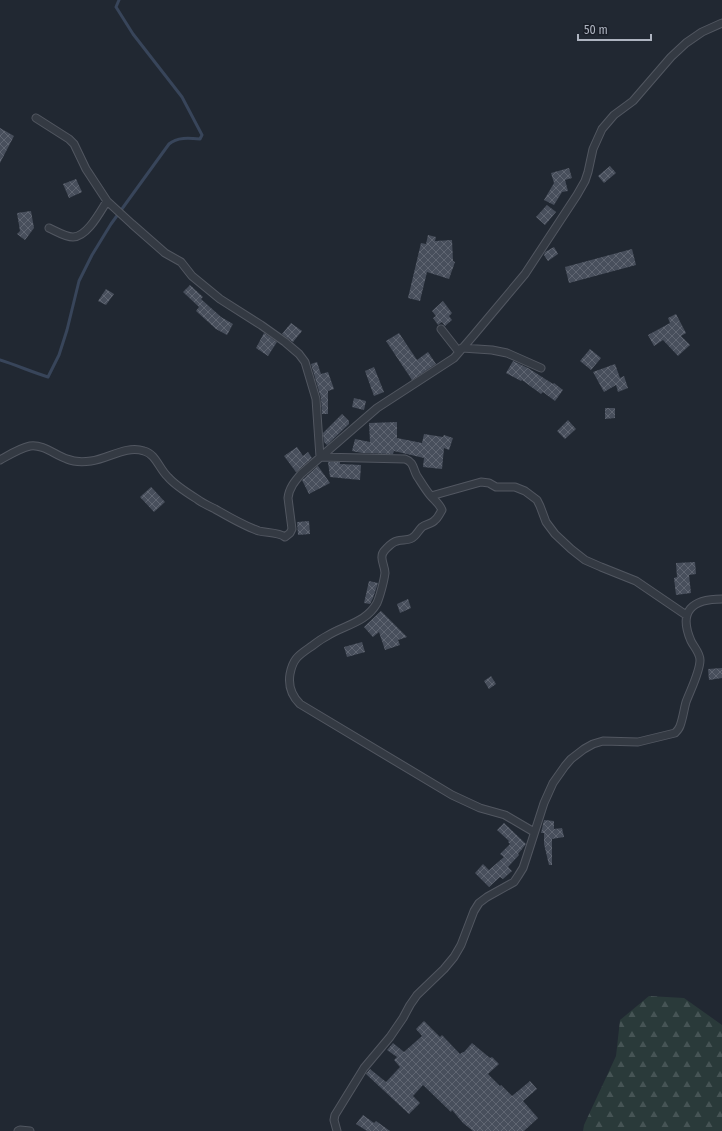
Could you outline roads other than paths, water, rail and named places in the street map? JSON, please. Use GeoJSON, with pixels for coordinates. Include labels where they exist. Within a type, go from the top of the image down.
{"type":"FeatureCollection","features":[{"type":"Feature","properties":{"kind":"street"},"geometry":{"type":"LineString","coordinates":[[0,460],[30,446],[38,446],[68,460],[90,462],[130,449],[142,450],[151,454],[168,477],[197,500],[260,531],[282,535],[285,537],[292,529],[288,498],[294,482],[320,457],[377,408],[454,358],[525,274],[585,181],[593,149],[602,130],[614,115],[633,101],[671,57],[686,43],[702,32],[722,23]]}},
{"type":"Feature","properties":{"kind":"street"},"geometry":{"type":"LineString","coordinates":[[36,118],[69,138],[74,144],[86,169],[107,201],[132,224],[165,253],[181,262],[192,276],[220,299],[261,324],[299,354],[305,362],[316,399],[320,457]]}},
{"type":"Feature","properties":{"kind":"street"},"geometry":{"type":"LineString","coordinates":[[49,228],[72,237],[82,235],[107,201]]}},
{"type":"Feature","properties":{"kind":"street"},"geometry":{"type":"LineString","coordinates":[[440,329],[461,350],[492,350],[507,353],[541,368]]}},
{"type":"Feature","properties":{"kind":"street"},"geometry":{"type":"LineString","coordinates":[[320,457],[408,460],[412,464],[416,474],[442,510],[436,520],[421,528],[414,537],[408,540],[396,541],[388,546],[383,552],[382,556],[385,574],[377,602],[371,611],[364,618],[326,636],[301,653],[294,660],[290,677],[290,687],[294,698],[300,704],[452,795],[480,808],[505,815],[534,832]]}},
{"type":"Feature","properties":{"kind":"street"},"geometry":{"type":"LineString","coordinates":[[431,496],[481,482],[489,483],[496,487],[515,487],[525,491],[537,500],[546,522],[555,534],[585,560],[601,568],[636,581],[686,614]]}},
{"type":"Feature","properties":{"kind":"street"},"geometry":{"type":"LineString","coordinates":[[337,1131],[334,1120],[335,1115],[364,1068],[390,1037],[417,995],[444,970],[454,957],[462,945],[474,911],[487,897],[514,882],[523,868],[544,803],[553,783],[565,766],[571,759],[584,749],[602,741],[638,742],[675,733],[678,730],[700,665],[699,655],[686,627],[686,614],[697,603],[705,600],[722,599]]}},
{"type":"Feature","properties":{"kind":"street"},"geometry":{"type":"LineString","coordinates":[[18,1131],[30,1131]]}},
{"type":"Feature","properties":{"kind":"waterway"},"geometry":{"type":"LineString","coordinates":[[0,360],[48,377],[59,355],[67,330],[79,281],[92,255],[111,224],[169,144],[179,139],[200,139],[202,135],[182,97],[133,34],[116,7],[119,0]]}}]}
